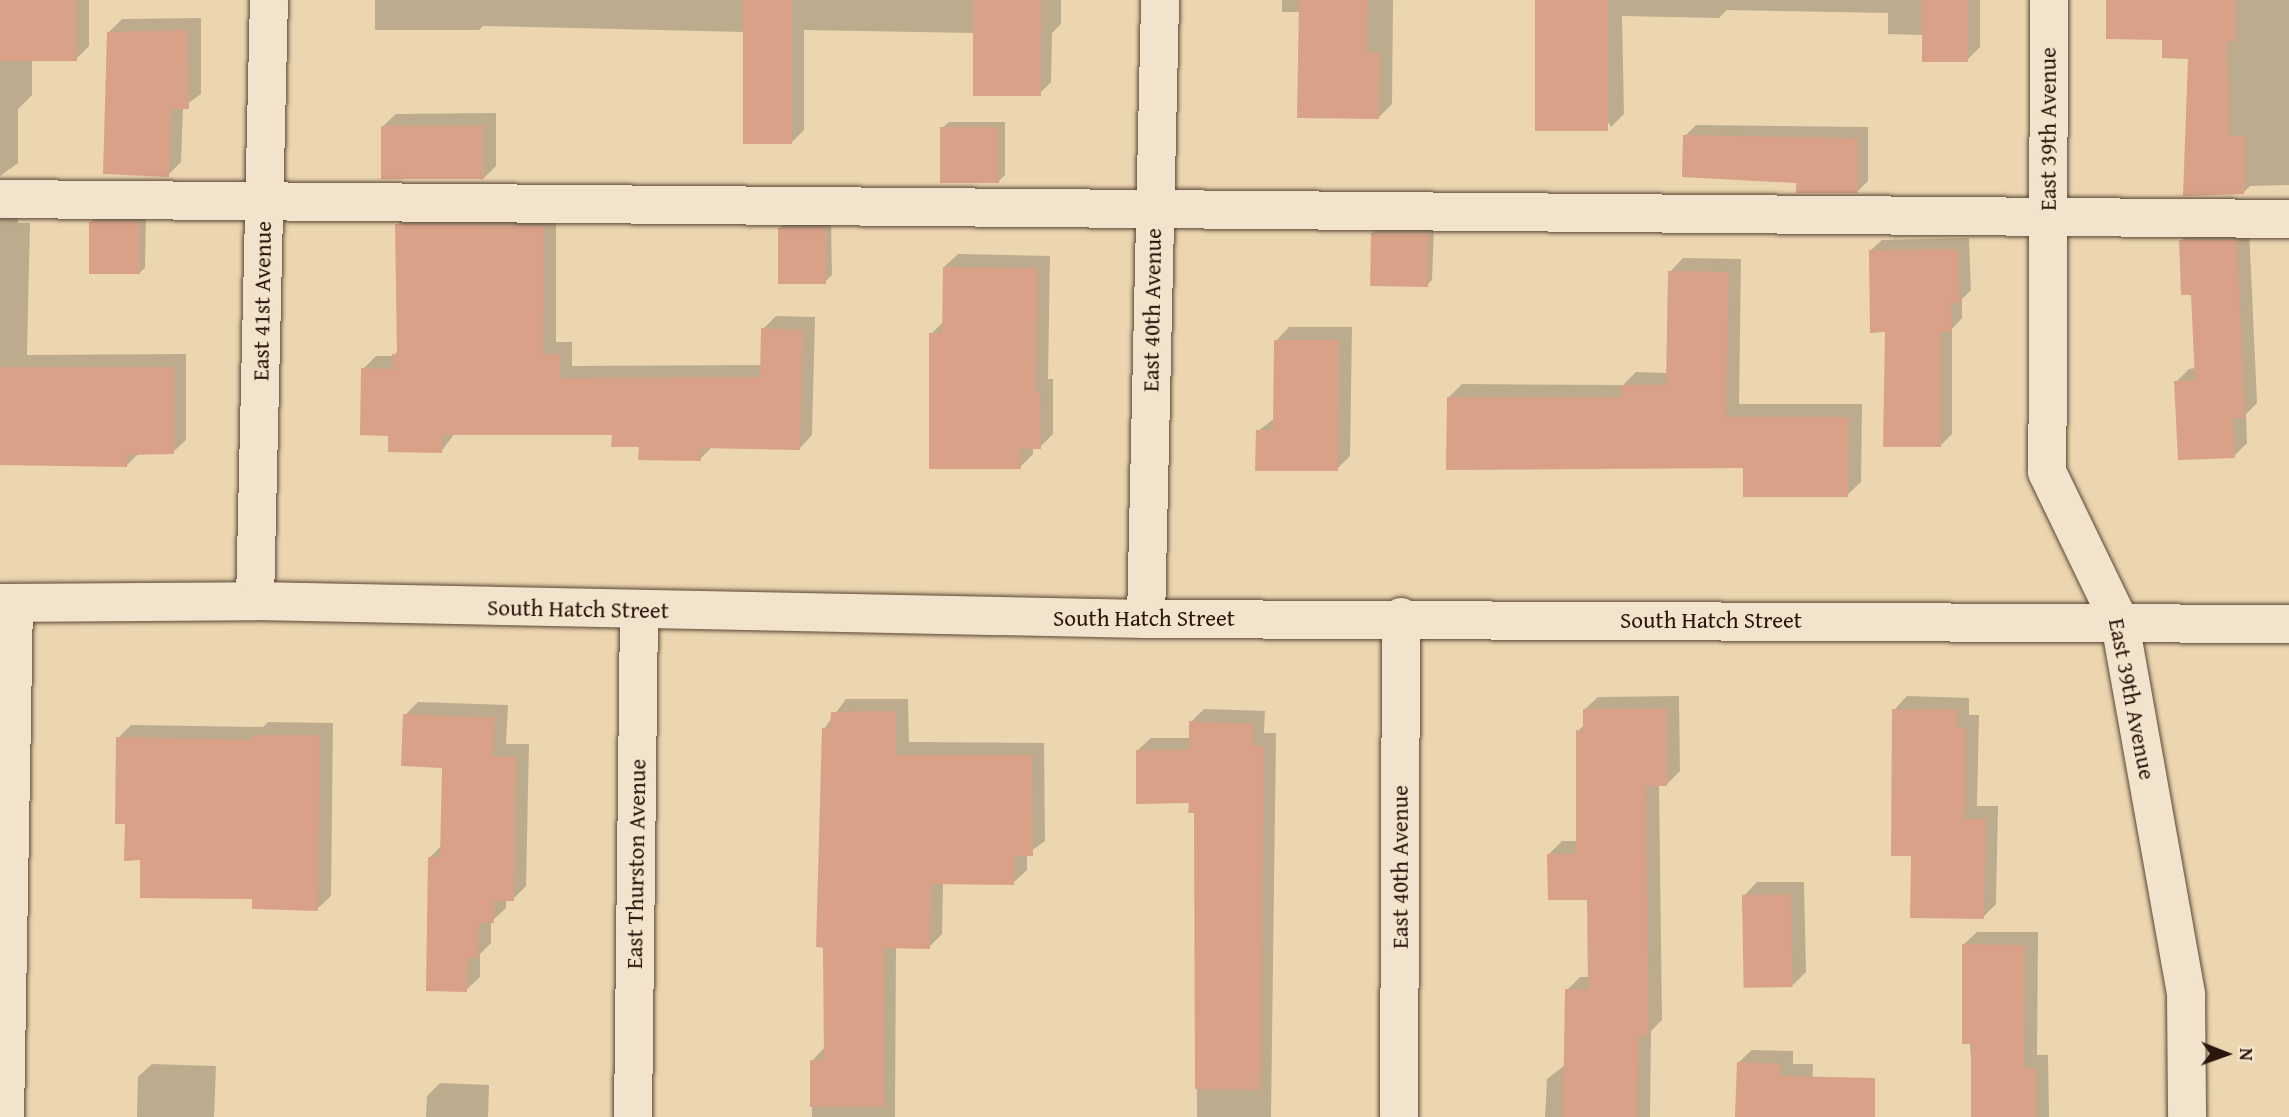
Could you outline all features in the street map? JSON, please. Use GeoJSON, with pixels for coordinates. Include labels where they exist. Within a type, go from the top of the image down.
{"type":"FeatureCollection","features":[{"type":"Feature","properties":{"kind":"street","name":"East 41st Avenue"},"geometry":{"type":"LineString","coordinates":[[255,601],[269,0]]}},
{"type":"Feature","properties":{"kind":"street","name":"East 40th Avenue"},"geometry":{"type":"LineString","coordinates":[[1146,619],[1160,0]]}},
{"type":"Feature","properties":{"kind":"street","name":"East 39th Avenue"},"geometry":{"type":"LineString","coordinates":[[2049,0],[2047,472],[2120,623],[2186,995],[2187,1117]]}},
{"type":"Feature","properties":{"kind":"street"},"geometry":{"type":"LineString","coordinates":[[0,199],[2289,219]]}},
{"type":"Feature","properties":{"kind":"street","name":"South Hatch Street"},"geometry":{"type":"LineString","coordinates":[[7,603],[255,601],[639,611],[1146,619],[1401,617],[2289,624]]}},
{"type":"Feature","properties":{"kind":"street"},"geometry":{"type":"LineString","coordinates":[[5,1117],[3,1045],[7,603]]}},
{"type":"Feature","properties":{"kind":"street","name":"East Thurston Avenue"},"geometry":{"type":"LineString","coordinates":[[633,1117],[639,611]]}},
{"type":"Feature","properties":{"kind":"street","name":"East 40th Avenue"},"geometry":{"type":"LineString","coordinates":[[1399,1117],[1401,617]]}},
{"type":"Feature","properties":{"kind":"building"},"geometry":{"type":"Polygon","coordinates":[[[0,0],[77,0],[77,61],[0,61],[0,0]]]}},
{"type":"Feature","properties":{"kind":"building"},"geometry":{"type":"Polygon","coordinates":[[[743,0],[792,0],[792,144],[743,144],[743,0]]]}},
{"type":"Feature","properties":{"kind":"building"},"geometry":{"type":"Polygon","coordinates":[[[973,0],[1041,0],[1041,96],[973,96],[973,0]]]}},
{"type":"Feature","properties":{"kind":"building"},"geometry":{"type":"Polygon","coordinates":[[[1299,0],[1368,0],[1367,52],[1380,53],[1379,119],[1297,118],[1299,0]]]}},
{"type":"Feature","properties":{"kind":"building"},"geometry":{"type":"Polygon","coordinates":[[[1535,0],[1608,0],[1608,131],[1535,131],[1535,0]]]}},
{"type":"Feature","properties":{"kind":"building"},"geometry":{"type":"Polygon","coordinates":[[[1922,0],[1968,0],[1968,62],[1922,62],[1922,0]]]}},
{"type":"Feature","properties":{"kind":"building"},"geometry":{"type":"Polygon","coordinates":[[[2106,0],[2236,0],[2236,41],[2227,41],[2230,136],[2246,136],[2244,194],[2183,196],[2188,59],[2162,58],[2162,40],[2106,39],[2106,0]]]}},
{"type":"Feature","properties":{"kind":"building"},"geometry":{"type":"Polygon","coordinates":[[[188,30],[189,109],[171,109],[169,177],[103,174],[107,32],[188,30]]]}},
{"type":"Feature","properties":{"kind":"building"},"geometry":{"type":"Polygon","coordinates":[[[381,126],[483,126],[483,179],[381,179],[381,126]]]}},
{"type":"Feature","properties":{"kind":"building"},"geometry":{"type":"Polygon","coordinates":[[[940,127],[999,127],[999,183],[940,183],[940,127]]]}},
{"type":"Feature","properties":{"kind":"building"},"geometry":{"type":"Polygon","coordinates":[[[1683,135],[1858,138],[1858,193],[1796,193],[1796,183],[1682,177],[1683,135]]]}},
{"type":"Feature","properties":{"kind":"building"},"geometry":{"type":"Polygon","coordinates":[[[89,222],[140,222],[140,274],[89,274],[89,222]]]}},
{"type":"Feature","properties":{"kind":"building"},"geometry":{"type":"Polygon","coordinates":[[[395,224],[544,226],[543,354],[560,354],[560,378],[760,377],[761,328],[803,330],[800,450],[701,448],[701,461],[638,460],[639,447],[611,447],[612,435],[442,435],[442,453],[388,452],[388,436],[360,435],[361,368],[393,369],[392,354],[397,354],[395,224]]]}},
{"type":"Feature","properties":{"kind":"building"},"geometry":{"type":"Polygon","coordinates":[[[778,228],[826,228],[826,284],[778,284],[778,228]]]}},
{"type":"Feature","properties":{"kind":"building"},"geometry":{"type":"Polygon","coordinates":[[[1371,233],[1429,234],[1428,287],[1370,286],[1371,233]]]}},
{"type":"Feature","properties":{"kind":"building"},"geometry":{"type":"Polygon","coordinates":[[[2179,240],[2237,240],[2245,418],[2233,418],[2235,458],[2178,460],[2174,381],[2195,380],[2191,295],[2181,295],[2179,240]]]}},
{"type":"Feature","properties":{"kind":"building"},"geometry":{"type":"Polygon","coordinates":[[[1958,249],[1960,303],[1951,303],[1952,332],[1941,332],[1941,447],[1883,447],[1885,332],[1870,333],[1869,250],[1958,249]]]}},
{"type":"Feature","properties":{"kind":"building"},"geometry":{"type":"Polygon","coordinates":[[[943,267],[1038,268],[1036,392],[1040,392],[1041,449],[1020,449],[1021,469],[929,469],[929,333],[942,333],[943,267]]]}},
{"type":"Feature","properties":{"kind":"building"},"geometry":{"type":"Polygon","coordinates":[[[1668,271],[1729,272],[1726,417],[1849,417],[1848,497],[1743,497],[1743,468],[1446,470],[1447,397],[1621,398],[1621,385],[1666,385],[1668,271]]]}},
{"type":"Feature","properties":{"kind":"building"},"geometry":{"type":"Polygon","coordinates":[[[1274,340],[1339,340],[1338,471],[1255,471],[1256,430],[1273,430],[1274,340]]]}},
{"type":"Feature","properties":{"kind":"building"},"geometry":{"type":"Polygon","coordinates":[[[0,367],[174,367],[174,454],[127,455],[127,467],[0,465],[0,367]]]}},
{"type":"Feature","properties":{"kind":"building"},"geometry":{"type":"Polygon","coordinates":[[[1583,709],[1667,709],[1667,786],[1646,786],[1649,1036],[1639,1035],[1637,1117],[1563,1117],[1565,989],[1588,990],[1587,900],[1548,900],[1547,854],[1576,854],[1576,730],[1583,731],[1583,709]]]}},
{"type":"Feature","properties":{"kind":"building"},"geometry":{"type":"Polygon","coordinates":[[[1892,709],[1957,710],[1956,728],[1966,728],[1965,819],[1986,819],[1984,919],[1910,918],[1911,856],[1891,856],[1892,709]]]}},
{"type":"Feature","properties":{"kind":"building"},"geometry":{"type":"Polygon","coordinates":[[[896,711],[896,755],[1032,755],[1033,856],[1015,856],[1014,885],[931,884],[930,949],[884,948],[884,1106],[810,1107],[810,1060],[824,1060],[823,948],[816,947],[822,728],[830,728],[831,712],[896,711]]]}},
{"type":"Feature","properties":{"kind":"building"},"geometry":{"type":"Polygon","coordinates":[[[403,714],[495,718],[493,756],[516,757],[514,901],[494,901],[494,923],[479,923],[478,958],[468,958],[467,992],[426,991],[428,857],[440,857],[442,768],[401,766],[403,714]]]}},
{"type":"Feature","properties":{"kind":"building"},"geometry":{"type":"Polygon","coordinates":[[[1189,721],[1253,724],[1252,745],[1264,746],[1261,1090],[1195,1089],[1194,813],[1188,813],[1189,803],[1136,804],[1136,750],[1189,750],[1189,721]]]}},
{"type":"Feature","properties":{"kind":"building"},"geometry":{"type":"Polygon","coordinates":[[[253,735],[320,735],[318,911],[252,909],[252,899],[140,898],[140,860],[124,861],[125,824],[115,824],[116,737],[253,740],[253,735]]]}},
{"type":"Feature","properties":{"kind":"building"},"geometry":{"type":"Polygon","coordinates":[[[1791,894],[1793,987],[1744,988],[1742,895],[1791,894]]]}},
{"type":"Feature","properties":{"kind":"building"},"geometry":{"type":"Polygon","coordinates":[[[1962,944],[2025,945],[2024,1068],[2036,1068],[2036,1117],[1971,1117],[1971,1044],[1962,1044],[1962,944]]]}},
{"type":"Feature","properties":{"kind":"building"},"geometry":{"type":"Polygon","coordinates":[[[1737,1062],[1780,1064],[1780,1076],[1875,1078],[1875,1117],[1735,1117],[1737,1062]]]}}]}
